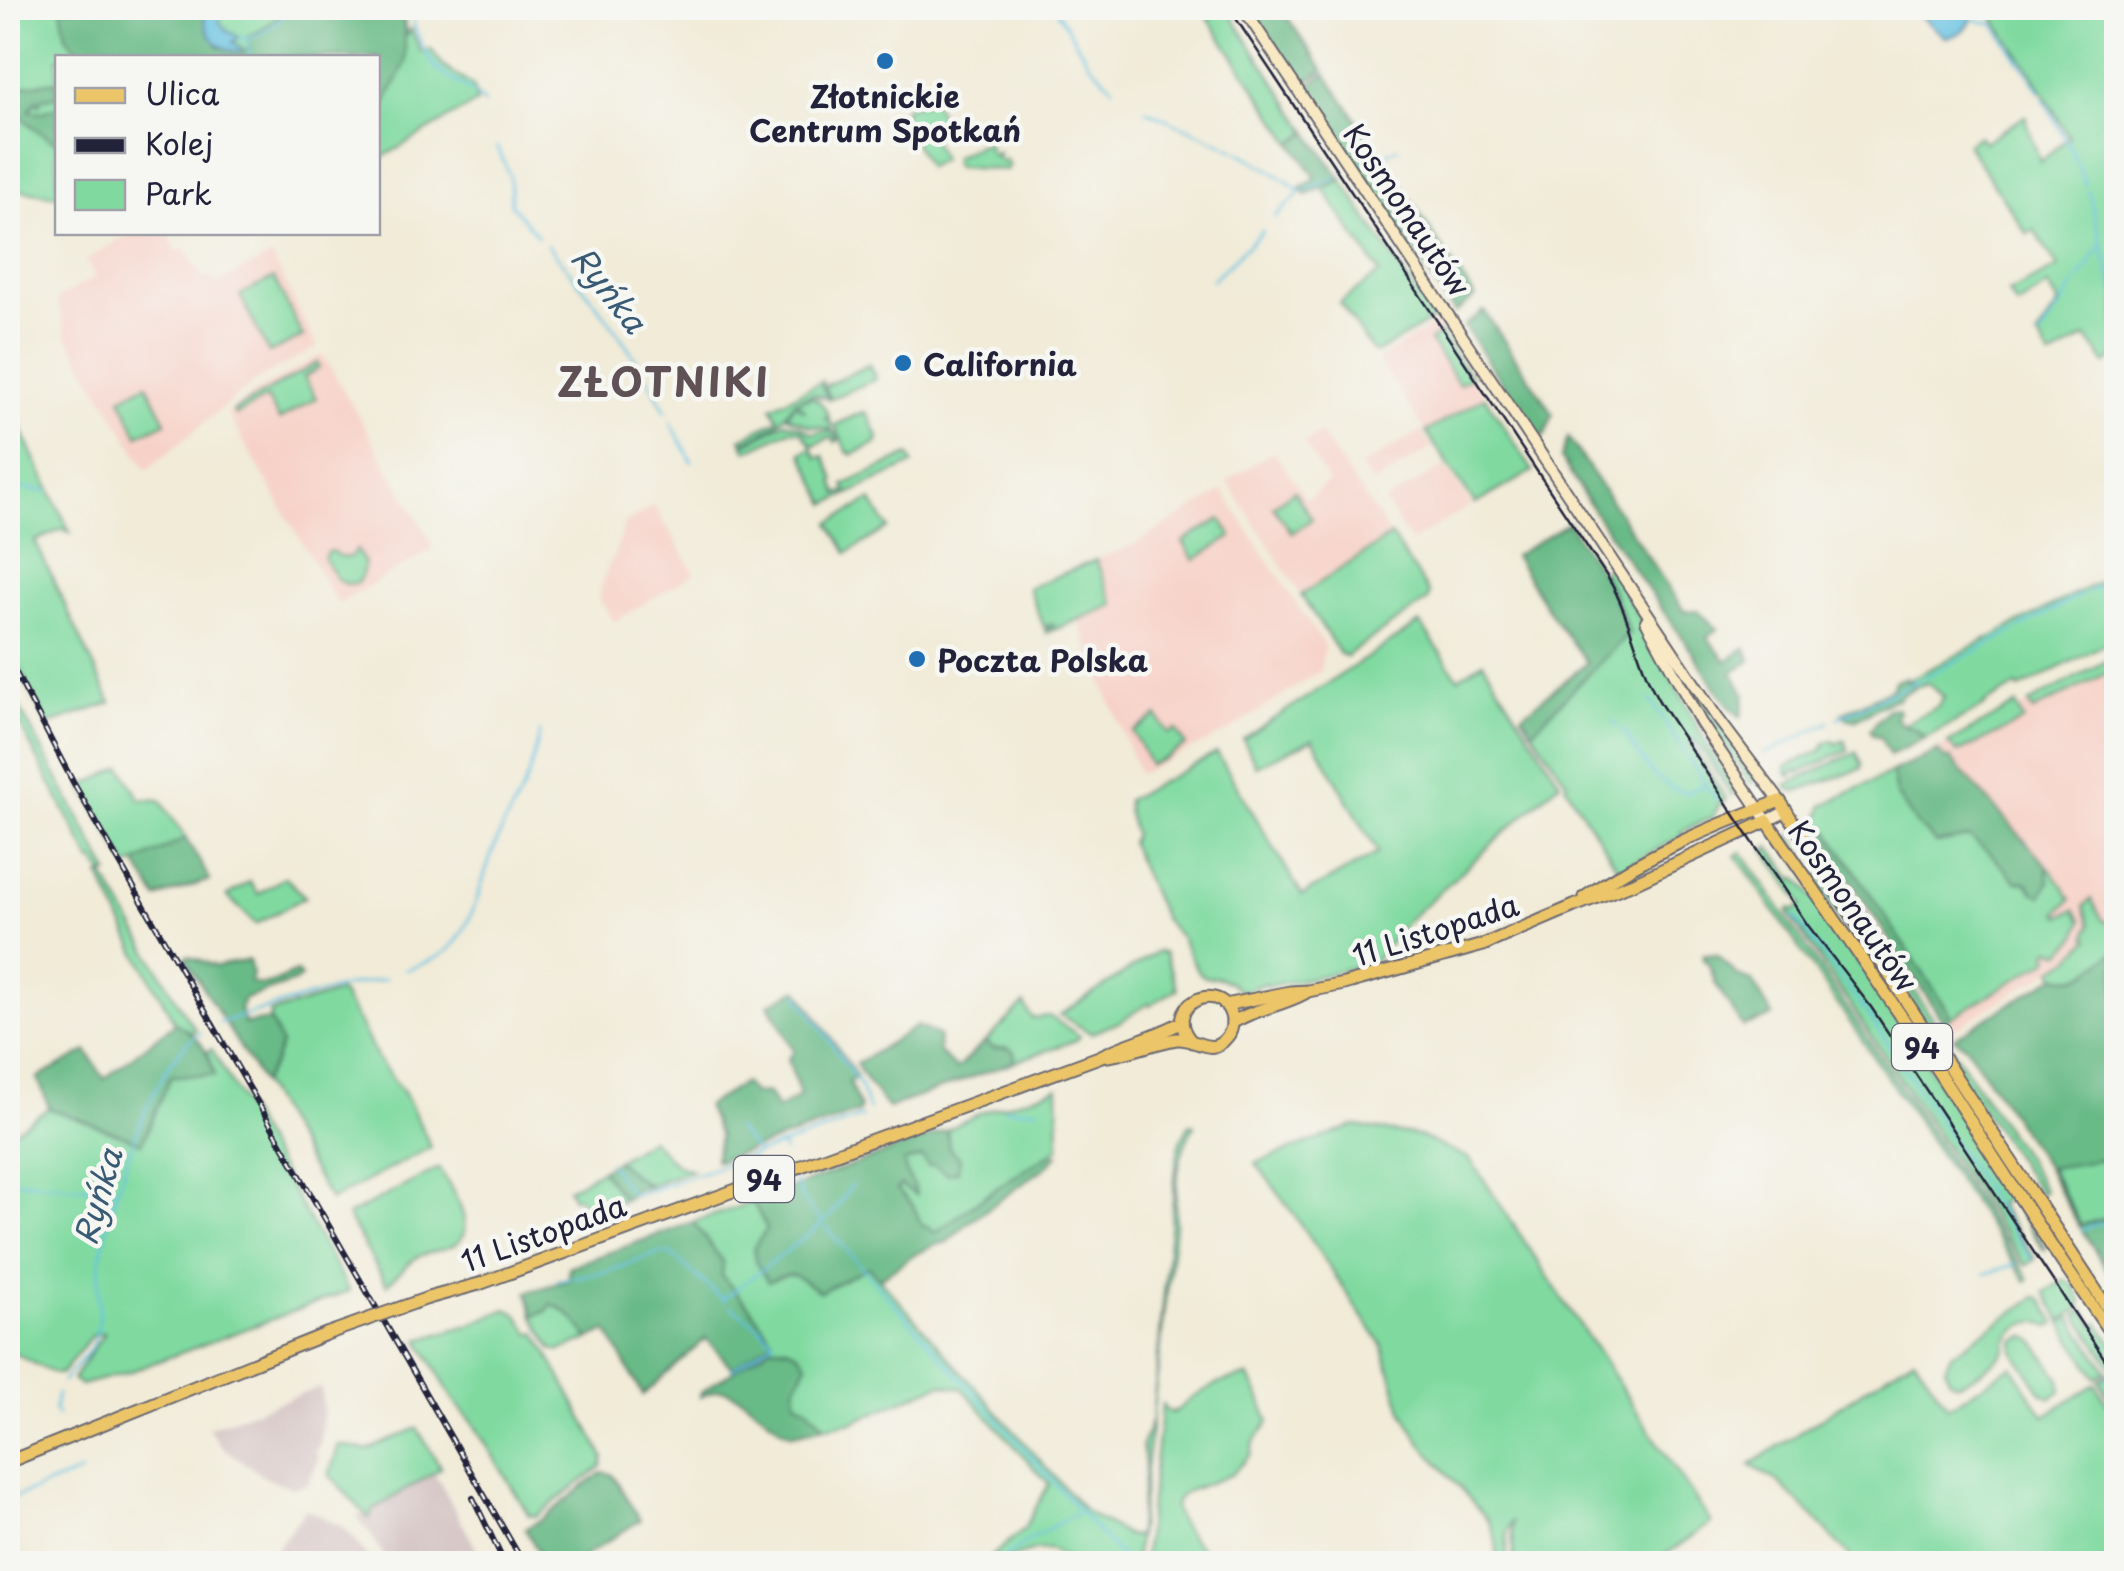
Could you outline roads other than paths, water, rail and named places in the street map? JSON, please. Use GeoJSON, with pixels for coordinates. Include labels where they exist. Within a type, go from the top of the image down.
{"type":"FeatureCollection","features":[{"type":"Feature","properties":{"kind":"main road","name":"Kosmonautów"},"geometry":{"type":"LineString","coordinates":[[1244,8],[1716,716],[1784,806],[1904,998],[2116,1321]]}},
{"type":"Feature","properties":{"kind":"main road","name":"Kosmonautów"},"geometry":{"type":"LineString","coordinates":[[1631,588],[1689,704],[2116,1341]]}},
{"type":"Feature","properties":{"kind":"main road","name":"11 Listopada"},"geometry":{"type":"LineString","coordinates":[[1574,906],[1663,851],[1758,809],[1784,806]]}},
{"type":"Feature","properties":{"kind":"main road","name":"11 Listopada"},"geometry":{"type":"LineString","coordinates":[[1226,1006],[1344,984],[1484,945],[1636,882],[1766,822],[1784,806]]}},
{"type":"Feature","properties":{"kind":"main road","name":"11 Listopada"},"geometry":{"type":"LineString","coordinates":[[1232,1024],[1308,991]]}},
{"type":"Feature","properties":{"kind":"main road","name":"94"},"geometry":{"type":"LineString","coordinates":[[1182,1022],[1186,1010],[1199,999],[1210,998],[1226,1006]]}},
{"type":"Feature","properties":{"kind":"main road"},"geometry":{"type":"LineString","coordinates":[[1226,1006],[1232,1024]]}},
{"type":"Feature","properties":{"kind":"main road","name":"11 Listopada"},"geometry":{"type":"LineString","coordinates":[[8,1462],[297,1346],[428,1298],[479,1284],[1099,1057],[1182,1022]]}},
{"type":"Feature","properties":{"kind":"main road"},"geometry":{"type":"LineString","coordinates":[[1182,1022],[1192,1042]]}},
{"type":"Feature","properties":{"kind":"main road","name":"94"},"geometry":{"type":"LineString","coordinates":[[1192,1042],[1202,1047],[1218,1045],[1228,1036],[1232,1024]]}},
{"type":"Feature","properties":{"kind":"main road","name":"11 Listopada"},"geometry":{"type":"LineString","coordinates":[[1099,1057],[1177,1039],[1192,1042]]}},
{"type":"Feature","properties":{"kind":"water"},"geometry":{"type":"Polygon","coordinates":[[[203,8],[222,8],[219,21],[239,37],[233,42],[241,47],[240,52],[223,47],[212,38],[203,8]]]}},
{"type":"Feature","properties":{"kind":"water"},"geometry":{"type":"Polygon","coordinates":[[[1911,8],[1968,8],[1972,19],[1961,32],[1945,37],[1911,8]]]}},
{"type":"Feature","properties":{"kind":"waterway"},"geometry":{"type":"LineString","coordinates":[[240,38],[262,33],[292,8]]}},
{"type":"Feature","properties":{"kind":"waterway","name":"Ryńka"},"geometry":{"type":"LineString","coordinates":[[410,8],[417,34],[431,61],[484,103]]}},
{"type":"Feature","properties":{"kind":"waterway"},"geometry":{"type":"LineString","coordinates":[[1055,8],[1089,63],[1113,87]]}},
{"type":"Feature","properties":{"kind":"waterway"},"geometry":{"type":"LineString","coordinates":[[1972,19],[1994,24],[2040,91]]}},
{"type":"Feature","properties":{"kind":"waterway"},"geometry":{"type":"LineString","coordinates":[[248,40],[250,55]]}},
{"type":"Feature","properties":{"kind":"waterway"},"geometry":{"type":"LineString","coordinates":[[2043,98],[2085,184]]}},
{"type":"Feature","properties":{"kind":"waterway"},"geometry":{"type":"LineString","coordinates":[[1145,110],[1245,155],[1301,192],[1336,178]]}},
{"type":"Feature","properties":{"kind":"waterway","name":"Ryńka"},"geometry":{"type":"LineString","coordinates":[[497,147],[510,176],[511,205],[538,236]]}},
{"type":"Feature","properties":{"kind":"waterway"},"geometry":{"type":"LineString","coordinates":[[1360,167],[1398,148]]}},
{"type":"Feature","properties":{"kind":"waterway"},"geometry":{"type":"LineString","coordinates":[[2088,191],[2116,297]]}},
{"type":"Feature","properties":{"kind":"waterway"},"geometry":{"type":"LineString","coordinates":[[1275,217],[1299,194]]}},
{"type":"Feature","properties":{"kind":"waterway"},"geometry":{"type":"LineString","coordinates":[[1212,280],[1263,231]]}},
{"type":"Feature","properties":{"kind":"waterway"},"geometry":{"type":"LineString","coordinates":[[2077,281],[2102,244]]}},
{"type":"Feature","properties":{"kind":"waterway","name":"Ryńka"},"geometry":{"type":"LineString","coordinates":[[547,245],[612,325],[666,412]]}},
{"type":"Feature","properties":{"kind":"waterway"},"geometry":{"type":"LineString","coordinates":[[2039,337],[2075,284]]}},
{"type":"Feature","properties":{"kind":"waterway","name":"Ryńka"},"geometry":{"type":"LineString","coordinates":[[671,423],[692,462]]}},
{"type":"Feature","properties":{"kind":"waterway"},"geometry":{"type":"LineString","coordinates":[[8,481],[17,488],[47,491]]}},
{"type":"Feature","properties":{"kind":"waterway"},"geometry":{"type":"LineString","coordinates":[[2088,592],[2116,576]]}},
{"type":"Feature","properties":{"kind":"waterway"},"geometry":{"type":"LineString","coordinates":[[2019,628],[2083,594]]}},
{"type":"Feature","properties":{"kind":"waterway"},"geometry":{"type":"LineString","coordinates":[[1970,654],[2015,630]]}},
{"type":"Feature","properties":{"kind":"waterway"},"geometry":{"type":"LineString","coordinates":[[1963,657],[1967,655]]}},
{"type":"Feature","properties":{"kind":"waterway"},"geometry":{"type":"LineString","coordinates":[[1925,677],[1960,659]]}},
{"type":"Feature","properties":{"kind":"waterway"},"geometry":{"type":"LineString","coordinates":[[1838,718],[1919,680]]}},
{"type":"Feature","properties":{"kind":"waterway"},"geometry":{"type":"LineString","coordinates":[[1650,700],[1717,801]]}},
{"type":"Feature","properties":{"kind":"waterway"},"geometry":{"type":"LineString","coordinates":[[1613,722],[1618,725]]}},
{"type":"Feature","properties":{"kind":"waterway"},"geometry":{"type":"LineString","coordinates":[[1765,754],[1830,722]]}},
{"type":"Feature","properties":{"kind":"waterway"},"geometry":{"type":"LineString","coordinates":[[1622,729],[1648,768],[1665,784],[1687,793],[1704,785]]}},
{"type":"Feature","properties":{"kind":"waterway","name":"Ryńka"},"geometry":{"type":"LineString","coordinates":[[406,970],[443,954],[461,935],[498,839],[525,784],[540,732]]}},
{"type":"Feature","properties":{"kind":"waterway"},"geometry":{"type":"LineString","coordinates":[[1794,916],[1874,1023],[2031,1259]]}},
{"type":"Feature","properties":{"kind":"waterway","name":"Ryńka"},"geometry":{"type":"LineString","coordinates":[[219,1023],[346,986],[385,979]]}},
{"type":"Feature","properties":{"kind":"waterway"},"geometry":{"type":"LineString","coordinates":[[798,994],[860,1085],[869,1110]]}},
{"type":"Feature","properties":{"kind":"waterway","name":"Ryńka"},"geometry":{"type":"LineString","coordinates":[[63,1382],[95,1339],[104,1238],[135,1137],[166,1071],[183,1048],[201,1033]]}},
{"type":"Feature","properties":{"kind":"waterway"},"geometry":{"type":"LineString","coordinates":[[1005,1109],[1038,1109]]}},
{"type":"Feature","properties":{"kind":"waterway"},"geometry":{"type":"LineString","coordinates":[[783,1145],[862,1117]]}},
{"type":"Feature","properties":{"kind":"waterway"},"geometry":{"type":"LineString","coordinates":[[736,1129],[758,1153]]}},
{"type":"Feature","properties":{"kind":"waterway"},"geometry":{"type":"LineString","coordinates":[[609,1163],[635,1195],[782,1145],[784,1152]]}},
{"type":"Feature","properties":{"kind":"waterway"},"geometry":{"type":"LineString","coordinates":[[8,1180],[116,1190]]}},
{"type":"Feature","properties":{"kind":"waterway"},"geometry":{"type":"LineString","coordinates":[[794,1180],[803,1201],[823,1223]]}},
{"type":"Feature","properties":{"kind":"waterway"},"geometry":{"type":"LineString","coordinates":[[723,1299],[816,1229],[852,1185]]}},
{"type":"Feature","properties":{"kind":"waterway"},"geometry":{"type":"LineString","coordinates":[[2082,1230],[2116,1222]]}},
{"type":"Feature","properties":{"kind":"waterway"},"geometry":{"type":"LineString","coordinates":[[826,1227],[1130,1564]]}},
{"type":"Feature","properties":{"kind":"waterway"},"geometry":{"type":"LineString","coordinates":[[557,1280],[607,1272],[659,1253],[671,1254],[725,1301]]}},
{"type":"Feature","properties":{"kind":"waterway"},"geometry":{"type":"LineString","coordinates":[[1985,1274],[2016,1264]]}},
{"type":"Feature","properties":{"kind":"waterway"},"geometry":{"type":"LineString","coordinates":[[730,1306],[774,1341],[732,1369]]}},
{"type":"Feature","properties":{"kind":"waterway"},"geometry":{"type":"LineString","coordinates":[[2107,1378],[2116,1392]]}},
{"type":"Feature","properties":{"kind":"waterway","name":"Ryńka"},"geometry":{"type":"LineString","coordinates":[[57,1394],[57,1416]]}},
{"type":"Feature","properties":{"kind":"waterway","name":"Ryńka"},"geometry":{"type":"LineString","coordinates":[[8,1500],[81,1472]]}},
{"type":"Feature","properties":{"kind":"waterway"},"geometry":{"type":"LineString","coordinates":[[995,1564],[1079,1512]]}},
{"type":"Feature","properties":{"kind":"tram line"},"geometry":{"type":"LineString","coordinates":[[1229,8],[1608,578],[1662,706],[1807,924],[1871,1007],[2116,1376]]}},
{"type":"Feature","properties":{"kind":"railway"},"geometry":{"type":"LineString","coordinates":[[8,658],[73,782],[524,1564]]}},
{"type":"Feature","properties":{"kind":"railway"},"geometry":{"type":"LineString","coordinates":[[473,1498],[505,1564]]}},
{"type":"Feature","properties":{"kind":"place","name":"Złotnickie Centrum Spotkań"},"geometry":{"type":"Point","coordinates":[885,61]}},
{"type":"Feature","properties":{"kind":"place","name":"California"},"geometry":{"type":"Point","coordinates":[903,363]}},
{"type":"Feature","properties":{"kind":"place","name":"Poczta Polska"},"geometry":{"type":"Point","coordinates":[917,659]}},
{"type":"Feature","properties":{"kind":"district","name":"ZŁOTNIKI"},"geometry":{"type":"Point","coordinates":[664,380]}}]}
